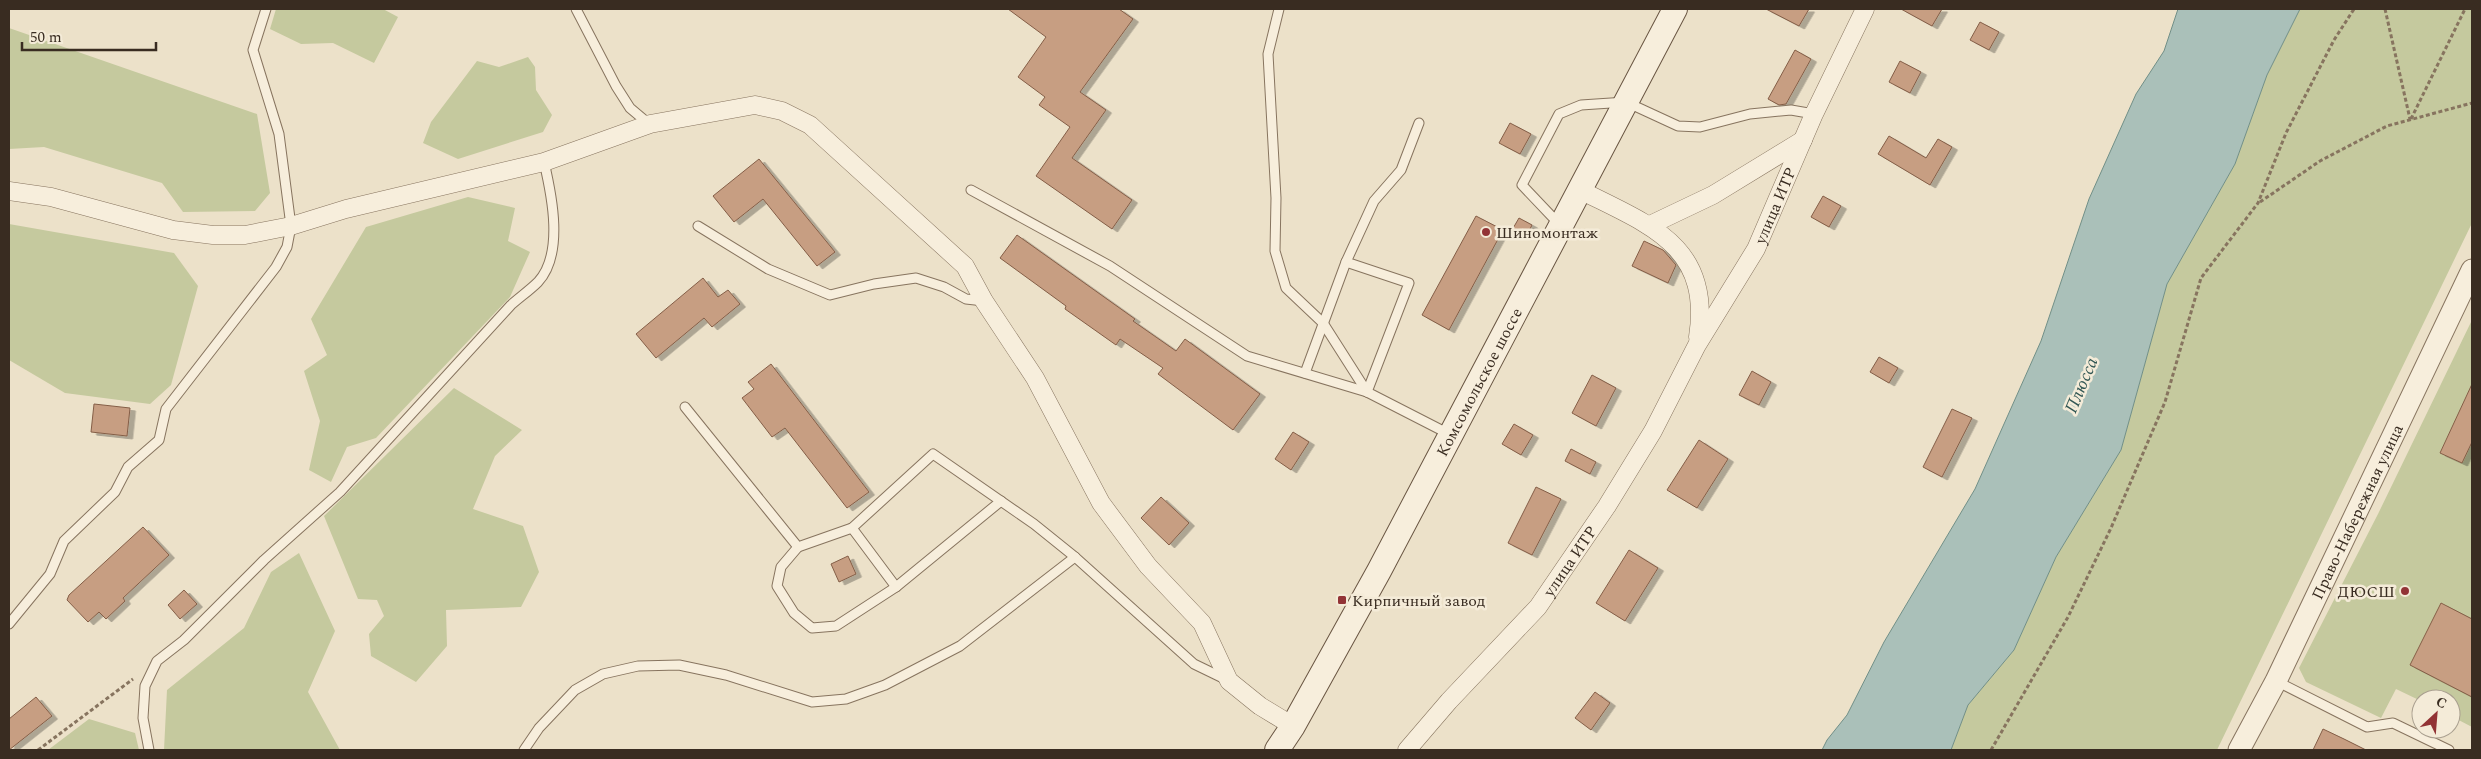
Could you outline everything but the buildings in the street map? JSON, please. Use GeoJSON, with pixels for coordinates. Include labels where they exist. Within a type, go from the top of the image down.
{"type":"FeatureCollection","features":[{"type":"Feature","properties":{"kind":"main road","name":"Комсомольское шоссе"},"geometry":{"type":"LineString","coordinates":[[1277,750],[1293,726],[1451,435],[1675,9]]}},
{"type":"Feature","properties":{"kind":"street","name":"улица ИТР"},"geometry":{"type":"LineString","coordinates":[[1407,750],[1449,701],[1538,607],[1608,506],[1653,431],[1697,345],[1756,249],[1814,114],[1865,9]]}},
{"type":"Feature","properties":{"kind":"street"},"geometry":{"type":"LineString","coordinates":[[9,191],[51,198],[173,230],[213,235],[245,235],[291,226],[346,209],[544,162],[650,124],[755,105],[782,111],[810,125],[965,266],[984,301],[1035,378],[1101,503],[1148,566],[1202,623],[1229,681],[1260,706],[1293,726]]}},
{"type":"Feature","properties":{"kind":"street","name":"улица ИТР"},"geometry":{"type":"LineString","coordinates":[[1647,224],[1714,195],[1803,140]]}},
{"type":"Feature","properties":{"kind":"street"},"geometry":{"type":"LineString","coordinates":[[1580,190],[1647,224]]}},
{"type":"Feature","properties":{"kind":"street","name":"улица ИТР"},"geometry":{"type":"LineString","coordinates":[[1647,224],[1670,240],[1685,258],[1697,283],[1702,313],[1697,345]]}},
{"type":"Feature","properties":{"kind":"street","name":"Право-Набережная улица"},"geometry":{"type":"LineString","coordinates":[[2239,750],[2276,681],[2472,270]]}},
{"type":"Feature","properties":{"kind":"lane"},"geometry":{"type":"LineString","coordinates":[[9,624],[50,574],[64,541],[115,492],[128,467],[159,440],[166,409],[276,268],[287,247],[291,226],[279,134],[253,50],[266,9]]}},
{"type":"Feature","properties":{"kind":"lane"},"geometry":{"type":"LineString","coordinates":[[576,9],[630,108],[650,124]]}},
{"type":"Feature","properties":{"kind":"lane"},"geometry":{"type":"LineString","coordinates":[[1279,9],[1268,54],[1276,198],[1275,251],[1286,288],[1324,323],[1367,392]]}},
{"type":"Feature","properties":{"kind":"lane"},"geometry":{"type":"LineString","coordinates":[[1561,226],[1522,185],[1559,114],[1581,105],[1626,102],[1678,126],[1700,127],[1750,114],[1791,110],[1814,114]]}},
{"type":"Feature","properties":{"kind":"lane"},"geometry":{"type":"LineString","coordinates":[[1305,373],[1346,262],[1374,201],[1401,170],[1419,123]]}},
{"type":"Feature","properties":{"kind":"lane"},"geometry":{"type":"LineString","coordinates":[[149,750],[143,718],[145,686],[157,661],[184,640],[264,560],[340,492],[511,305],[538,282],[548,266],[553,237],[552,196],[544,162]]}},
{"type":"Feature","properties":{"kind":"lane"},"geometry":{"type":"LineString","coordinates":[[971,190],[1110,266],[1247,356],[1367,392],[1451,435]]}},
{"type":"Feature","properties":{"kind":"lane"},"geometry":{"type":"LineString","coordinates":[[698,226],[768,269],[830,295],[874,284],[916,278],[944,287],[966,299],[984,301]]}},
{"type":"Feature","properties":{"kind":"lane"},"geometry":{"type":"LineString","coordinates":[[1346,262],[1409,283],[1367,392]]}},
{"type":"Feature","properties":{"kind":"lane"},"geometry":{"type":"LineString","coordinates":[[685,407],[798,547]]}},
{"type":"Feature","properties":{"kind":"lane"},"geometry":{"type":"LineString","coordinates":[[1001,501],[896,587],[836,626],[812,628],[794,613],[777,586],[781,567],[798,547],[852,528],[933,454],[1001,501],[1075,558],[1194,664],[1229,681]]}},
{"type":"Feature","properties":{"kind":"lane"},"geometry":{"type":"LineString","coordinates":[[852,528],[896,587]]}},
{"type":"Feature","properties":{"kind":"lane"},"geometry":{"type":"LineString","coordinates":[[524,750],[539,728],[575,690],[603,674],[638,666],[678,665],[726,675],[812,702],[854,696],[885,685],[960,646],[1075,558]]}},
{"type":"Feature","properties":{"kind":"lane"},"geometry":{"type":"LineString","coordinates":[[2276,681],[2367,727],[2393,723],[2449,750]]}},
{"type":"Feature","properties":{"kind":"path"},"geometry":{"type":"LineString","coordinates":[[1990,750],[2068,617],[2111,528],[2164,402],[2201,278],[2258,204],[2286,133],[2334,40],[2354,9]]}},
{"type":"Feature","properties":{"kind":"path"},"geometry":{"type":"LineString","coordinates":[[2385,9],[2410,120]]}},
{"type":"Feature","properties":{"kind":"path"},"geometry":{"type":"LineString","coordinates":[[2410,120],[2465,9]]}},
{"type":"Feature","properties":{"kind":"path"},"geometry":{"type":"LineString","coordinates":[[2258,204],[2320,161],[2387,126],[2472,103]]}},
{"type":"Feature","properties":{"kind":"path"},"geometry":{"type":"LineString","coordinates":[[38,750],[157,661]]}},
{"type":"Feature","properties":{"kind":"green space"},"geometry":{"type":"Polygon","coordinates":[[[276,9],[383,9],[398,17],[374,63],[333,43],[301,44],[270,29],[276,9]]]}},
{"type":"Feature","properties":{"kind":"green space"},"geometry":{"type":"Polygon","coordinates":[[[2300,9],[2472,9],[2472,223],[2217,750],[1951,750],[1968,705],[2014,650],[2056,557],[2121,450],[2167,284],[2235,164],[2267,75],[2300,9]]]}},
{"type":"Feature","properties":{"kind":"green space"},"geometry":{"type":"Polygon","coordinates":[[[9,28],[257,114],[270,193],[255,211],[183,212],[162,183],[44,147],[9,149],[9,28]]]}},
{"type":"Feature","properties":{"kind":"green space"},"geometry":{"type":"Polygon","coordinates":[[[528,57],[535,67],[536,90],[552,115],[543,132],[458,159],[423,143],[431,122],[477,61],[499,67],[528,57]]]}},
{"type":"Feature","properties":{"kind":"green space"},"geometry":{"type":"Polygon","coordinates":[[[468,197],[515,208],[508,241],[530,252],[510,297],[376,438],[347,447],[331,482],[309,470],[320,421],[304,371],[327,355],[311,319],[366,227],[468,197]]]}},
{"type":"Feature","properties":{"kind":"green space"},"geometry":{"type":"Polygon","coordinates":[[[9,224],[174,253],[198,286],[171,385],[150,404],[65,393],[9,360],[9,224]]]}},
{"type":"Feature","properties":{"kind":"green space","name":"ДЮСШ"},"geometry":{"type":"Polygon","coordinates":[[[2472,320],[2472,727],[2461,721],[2461,689],[2411,689],[2411,696],[2396,689],[2381,718],[2306,682],[2299,668],[2378,514],[2472,320]]]}},
{"type":"Feature","properties":{"kind":"green space"},"geometry":{"type":"Polygon","coordinates":[[[454,388],[522,430],[495,456],[473,509],[523,526],[539,572],[521,607],[446,610],[447,646],[416,682],[371,656],[369,634],[384,616],[377,600],[358,599],[324,516],[454,388]]]}},
{"type":"Feature","properties":{"kind":"green space"},"geometry":{"type":"Polygon","coordinates":[[[299,553],[335,631],[308,692],[340,750],[164,750],[167,690],[244,628],[271,572],[299,553]]]}},
{"type":"Feature","properties":{"kind":"green space"},"geometry":{"type":"Polygon","coordinates":[[[89,719],[135,733],[139,750],[48,750],[89,719]]]}},
{"type":"Feature","properties":{"kind":"water","name":"Плюсса"},"geometry":{"type":"Polygon","coordinates":[[[2178,9],[2300,9],[2267,75],[2235,164],[2167,284],[2121,450],[2056,557],[2014,650],[1968,705],[1951,750],[1822,750],[1827,740],[1847,715],[1884,642],[1975,489],[2041,341],[2089,199],[2136,94],[2164,51],[2178,9]]]}},
{"type":"Feature","properties":{"kind":"place","name":"Шиномонтаж"},"geometry":{"type":"Point","coordinates":[1486,232]}},
{"type":"Feature","properties":{"kind":"place","name":"ДЮСШ"},"geometry":{"type":"Point","coordinates":[2405,591]}},
{"type":"Feature","properties":{"kind":"place","name":"Кирпичный завод"},"geometry":{"type":"Point","coordinates":[1342,600]}}]}
